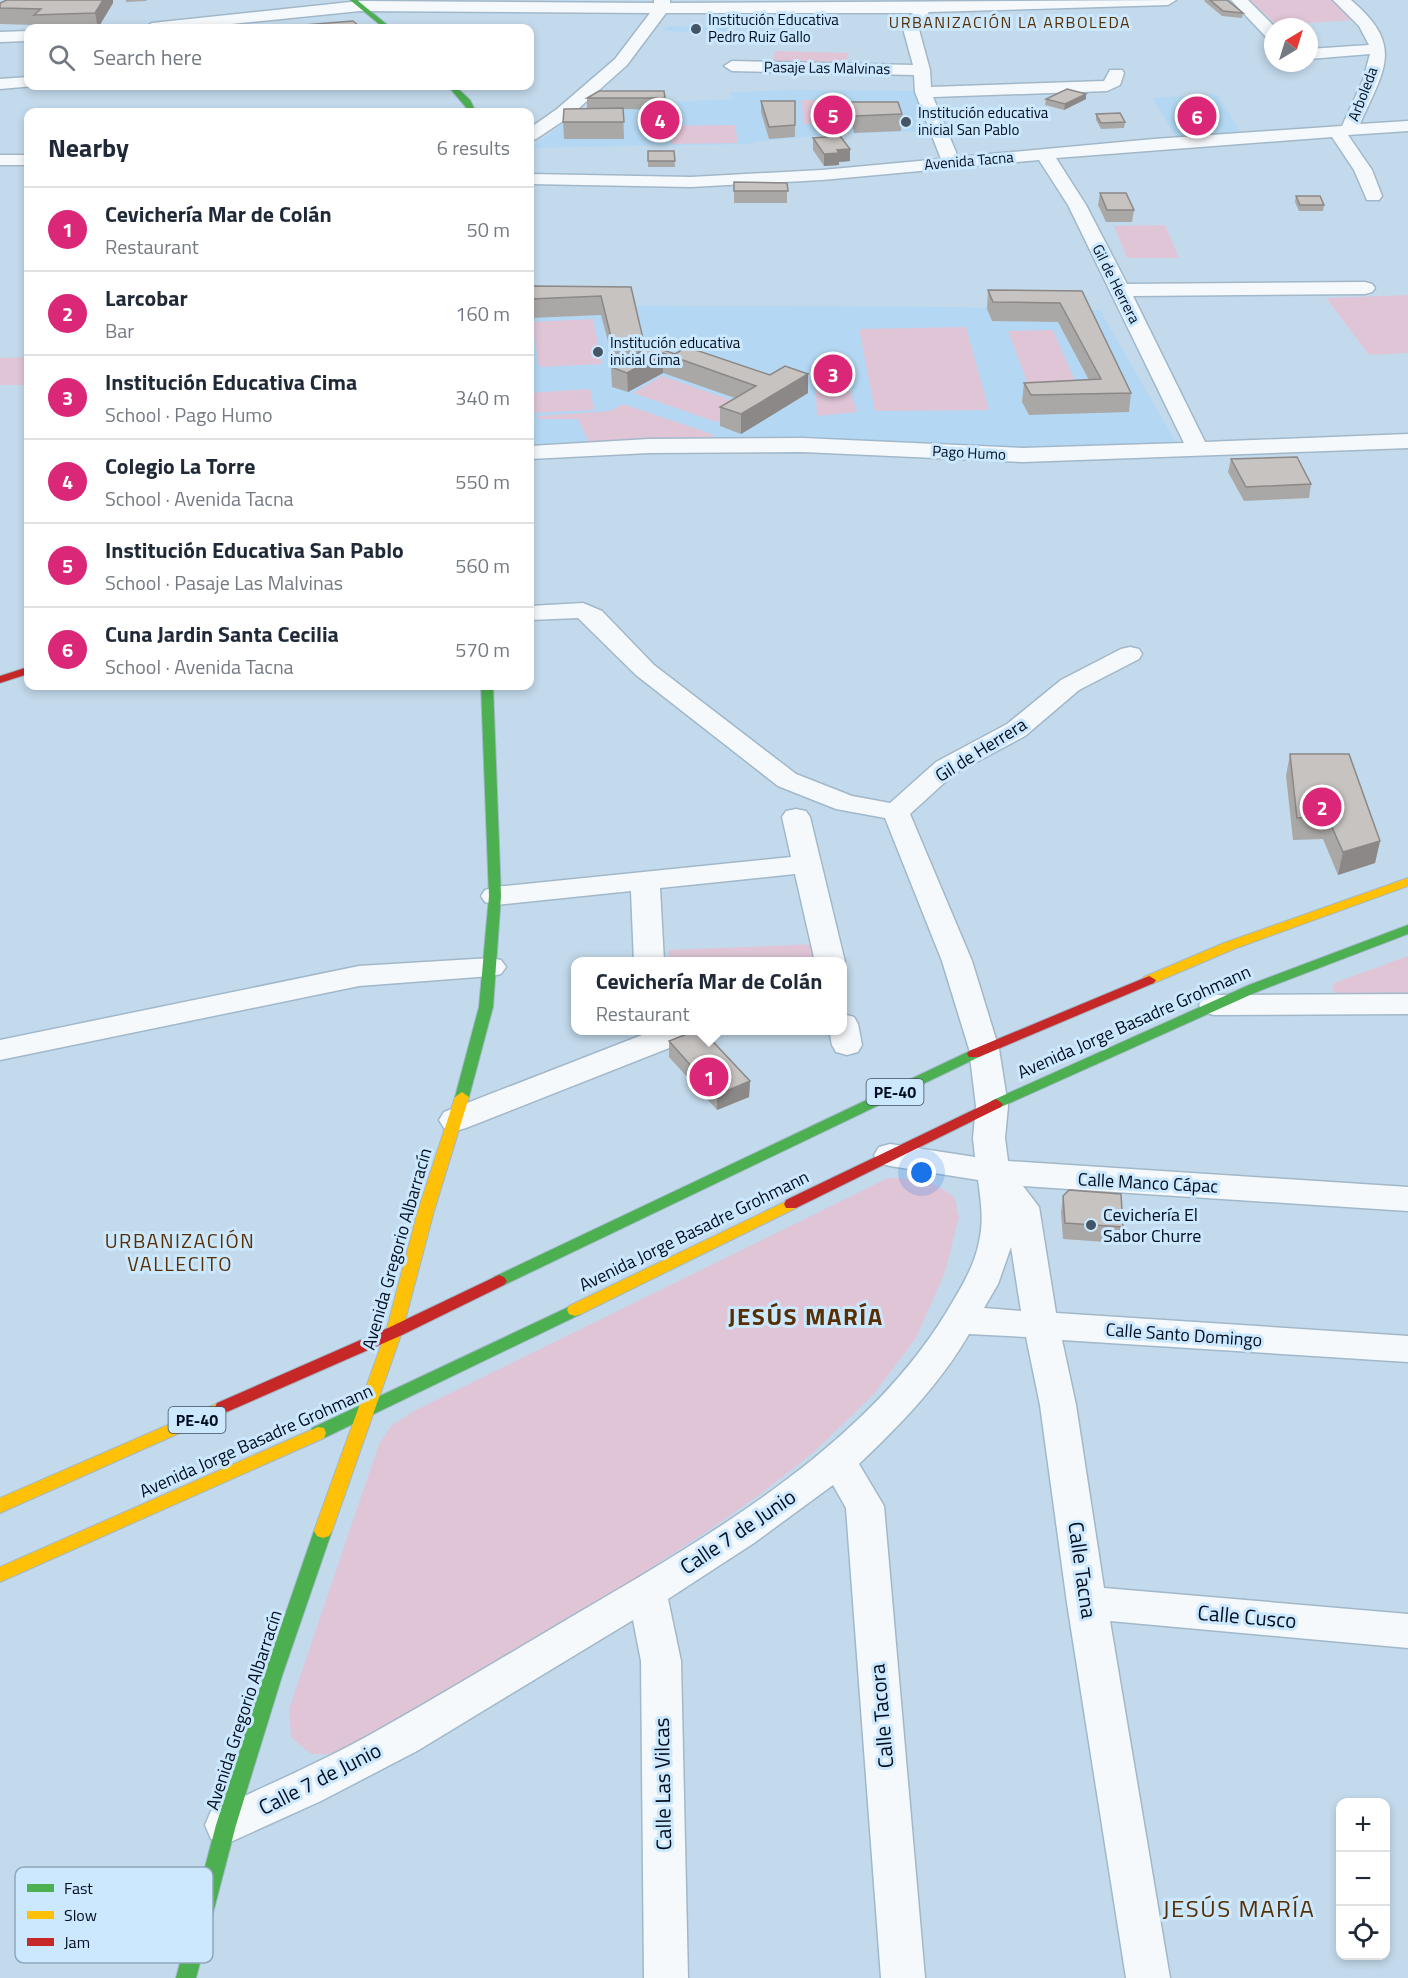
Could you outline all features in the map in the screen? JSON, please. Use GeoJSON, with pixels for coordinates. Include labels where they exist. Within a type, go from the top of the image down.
{"type":"FeatureCollection","features":[{"type":"Feature","properties":{"kind":"main road"},"geometry":{"type":"LineString","coordinates":[[356,3],[383,24]]}},
{"type":"Feature","properties":{"kind":"main road"},"geometry":{"type":"LineString","coordinates":[[456,90],[471,108]]}},
{"type":"Feature","properties":{"kind":"main road"},"geometry":{"type":"LineString","coordinates":[[0,680],[24,671]]}},
{"type":"Feature","properties":{"kind":"main road","name":"Avenida Gregorio Albarracín"},"geometry":{"type":"LineString","coordinates":[[213,1875],[226,1825],[273,1676],[363,1413],[394,1332],[426,1211],[455,1120],[486,1006],[491,967],[495,896],[488,690]]}},
{"type":"Feature","properties":{"kind":"main road","name":"Avenida Jorge Basadre Grohmann"},"geometry":{"type":"LineString","coordinates":[[0,1506],[394,1332],[984,1049],[1229,946],[1408,882]]}},
{"type":"Feature","properties":{"kind":"main road","name":"Avenida Jorge Basadre Grohmann"},"geometry":{"type":"LineString","coordinates":[[0,1575],[363,1413],[992,1106],[1214,1005],[1408,929]]}},
{"type":"Feature","properties":{"kind":"main road","name":"Avenida Gregorio Albarracín"},"geometry":{"type":"LineString","coordinates":[[186,1978],[190,1963]]}},
{"type":"Feature","properties":{"kind":"street"},"geometry":{"type":"LineString","coordinates":[[185,24],[356,3],[473,8],[662,4],[1054,6],[1168,0]]}},
{"type":"Feature","properties":{"kind":"street"},"geometry":{"type":"LineString","coordinates":[[1239,0],[1264,23]]}},
{"type":"Feature","properties":{"kind":"street","name":"Arboleda"},"geometry":{"type":"LineString","coordinates":[[1341,0],[1367,25],[1378,49],[1374,68],[1343,131]]}},
{"type":"Feature","properties":{"kind":"street"},"geometry":{"type":"LineString","coordinates":[[534,132],[563,112],[621,62],[662,4]]}},
{"type":"Feature","properties":{"kind":"street"},"geometry":{"type":"LineString","coordinates":[[926,4],[910,25],[922,70],[923,92],[951,161]]}},
{"type":"Feature","properties":{"kind":"street"},"geometry":{"type":"LineString","coordinates":[[0,37],[24,36]]}},
{"type":"Feature","properties":{"kind":"street"},"geometry":{"type":"LineString","coordinates":[[1318,53],[1378,49]]}},
{"type":"Feature","properties":{"kind":"street","name":"Pasaje Las Malvinas"},"geometry":{"type":"LineString","coordinates":[[732,66],[922,70]]}},
{"type":"Feature","properties":{"kind":"street"},"geometry":{"type":"LineString","coordinates":[[923,92],[1107,86],[1114,82],[1116,73]]}},
{"type":"Feature","properties":{"kind":"street"},"geometry":{"type":"LineString","coordinates":[[0,84],[24,82]]}},
{"type":"Feature","properties":{"kind":"street","name":"Avenida Tacna"},"geometry":{"type":"LineString","coordinates":[[534,179],[702,182],[822,175],[951,161],[1408,126]]}},
{"type":"Feature","properties":{"kind":"street"},"geometry":{"type":"LineString","coordinates":[[1343,131],[1363,170],[1373,196]]}},
{"type":"Feature","properties":{"kind":"street","name":"Gil de Herrera"},"geometry":{"type":"LineString","coordinates":[[1044,154],[1077,205],[1176,400],[1198,450]]}},
{"type":"Feature","properties":{"kind":"street"},"geometry":{"type":"LineString","coordinates":[[0,160],[24,160]]}},
{"type":"Feature","properties":{"kind":"street"},"geometry":{"type":"LineString","coordinates":[[1119,290],[1365,288]]}},
{"type":"Feature","properties":{"kind":"street","name":"Pago Humo"},"geometry":{"type":"LineString","coordinates":[[534,453],[649,446],[781,445],[1023,455],[1408,441]]}},
{"type":"Feature","properties":{"kind":"street"},"geometry":{"type":"LineString","coordinates":[[534,613],[584,610],[593,616],[645,670],[787,780],[846,803],[896,812],[957,961],[984,1049]]}},
{"type":"Feature","properties":{"kind":"street","name":"Gil de Herrera"},"geometry":{"type":"LineString","coordinates":[[896,812],[945,768],[1016,730],[1035,716],[1052,697],[1070,685],[1130,654]]}},
{"type":"Feature","properties":{"kind":"street"},"geometry":{"type":"LineString","coordinates":[[796,817],[829,957]]}},
{"type":"Feature","properties":{"kind":"street"},"geometry":{"type":"LineString","coordinates":[[495,896],[806,864]]}},
{"type":"Feature","properties":{"kind":"street"},"geometry":{"type":"LineString","coordinates":[[645,881],[649,957]]}},
{"type":"Feature","properties":{"kind":"street"},"geometry":{"type":"LineString","coordinates":[[0,1050],[359,976],[491,967]]}},
{"type":"Feature","properties":{"kind":"street"},"geometry":{"type":"LineString","coordinates":[[1214,1005],[1408,1004]]}},
{"type":"Feature","properties":{"kind":"street"},"geometry":{"type":"LineString","coordinates":[[455,1120],[653,1037]]}},
{"type":"Feature","properties":{"kind":"street","name":"Calle 7 de Junio"},"geometry":{"type":"LineString","coordinates":[[226,1825],[306,1788],[402,1738],[647,1592],[741,1532],[838,1461],[884,1417],[938,1356],[981,1284],[996,1243],[999,1210],[988,1138],[992,1106],[984,1049]]}},
{"type":"Feature","properties":{"kind":"street","name":"Calle Manco Cápac"},"geometry":{"type":"LineString","coordinates":[[890,1155],[994,1171],[1053,1177],[1408,1198]]}},
{"type":"Feature","properties":{"kind":"street","name":"Calle Tacna"},"geometry":{"type":"LineString","coordinates":[[994,1171],[1022,1207],[1041,1326],[1058,1405],[1087,1602],[1148,1978]]}},
{"type":"Feature","properties":{"kind":"street","name":"Calle Santo Domingo"},"geometry":{"type":"LineString","coordinates":[[961,1320],[1408,1349]]}},
{"type":"Feature","properties":{"kind":"street","name":"Calle Tacora"},"geometry":{"type":"LineString","coordinates":[[838,1461],[865,1506],[903,1978]]}},
{"type":"Feature","properties":{"kind":"street","name":"Calle Las Vilcas"},"geometry":{"type":"LineString","coordinates":[[647,1592],[661,1660],[666,1978]]}},
{"type":"Feature","properties":{"kind":"street","name":"Calle Cusco"},"geometry":{"type":"LineString","coordinates":[[1087,1602],[1408,1631]]}},
{"type":"Feature","properties":{"kind":"shaded area"},"geometry":{"type":"Polygon","coordinates":[[[1249,0],[1332,0],[1355,20],[1318,22],[1318,18],[1269,18],[1249,0]]]}},
{"type":"Feature","properties":{"kind":"shaded area","name":"Institución Educativa Pedro Ruiz Gallo"},"geometry":{"type":"Polygon","coordinates":[[[668,26],[730,28],[729,33],[662,31],[668,26]]]}},
{"type":"Feature","properties":{"kind":"shaded area"},"geometry":{"type":"Polygon","coordinates":[[[775,51],[849,53],[844,66],[772,64],[775,51]]]}},
{"type":"Feature","properties":{"kind":"shaded area"},"geometry":{"type":"Polygon","coordinates":[[[916,91],[931,131],[838,134],[754,142],[754,144],[534,148],[563,124],[576,124],[575,117],[664,102],[733,99],[730,92],[916,91]]]}},
{"type":"Feature","properties":{"kind":"shaded area"},"geometry":{"type":"Polygon","coordinates":[[[1217,94],[1241,133],[1176,137],[1152,98],[1217,94]]]}},
{"type":"Feature","properties":{"kind":"shaded area"},"geometry":{"type":"Polygon","coordinates":[[[802,100],[836,100],[837,125],[803,124],[802,100]]]}},
{"type":"Feature","properties":{"kind":"shaded area"},"geometry":{"type":"Polygon","coordinates":[[[735,125],[738,143],[671,144],[669,126],[735,125]]]}},
{"type":"Feature","properties":{"kind":"shaded area"},"geometry":{"type":"Polygon","coordinates":[[[1165,225],[1179,258],[1127,258],[1114,226],[1165,225]]]}},
{"type":"Feature","properties":{"kind":"shaded area"},"geometry":{"type":"Polygon","coordinates":[[[1408,295],[1408,353],[1369,355],[1326,298],[1408,295]]]}},
{"type":"Feature","properties":{"kind":"shaded area"},"geometry":{"type":"Polygon","coordinates":[[[534,305],[1100,310],[1177,444],[1033,449],[773,438],[664,439],[534,447],[534,305]]]}},
{"type":"Feature","properties":{"kind":"shaded area"},"geometry":{"type":"Polygon","coordinates":[[[593,319],[602,364],[539,367],[534,322],[593,319]]]}},
{"type":"Feature","properties":{"kind":"shaded area"},"geometry":{"type":"Polygon","coordinates":[[[966,327],[989,410],[875,411],[859,329],[966,327]]]}},
{"type":"Feature","properties":{"kind":"shaded area"},"geometry":{"type":"Polygon","coordinates":[[[1053,330],[1077,386],[1029,387],[1008,331],[1053,330]]]}},
{"type":"Feature","properties":{"kind":"shaded area"},"geometry":{"type":"Polygon","coordinates":[[[24,357],[24,385],[0,385],[0,358],[24,357]]]}},
{"type":"Feature","properties":{"kind":"shaded area"},"geometry":{"type":"Polygon","coordinates":[[[662,376],[745,405],[716,422],[633,393],[662,376]]]}},
{"type":"Feature","properties":{"kind":"shaded area"},"geometry":{"type":"Polygon","coordinates":[[[815,378],[846,378],[857,412],[817,416],[815,378]]]}},
{"type":"Feature","properties":{"kind":"shaded area"},"geometry":{"type":"Polygon","coordinates":[[[590,389],[594,410],[534,413],[534,393],[590,389]]]}},
{"type":"Feature","properties":{"kind":"shaded area"},"geometry":{"type":"Polygon","coordinates":[[[623,404],[712,434],[714,439],[589,443],[578,419],[537,419],[537,416],[610,411],[623,404]]]}},
{"type":"Feature","properties":{"kind":"shaded area"},"geometry":{"type":"Polygon","coordinates":[[[818,944],[820,957],[669,957],[669,950],[818,944]]]}},
{"type":"Feature","properties":{"kind":"shaded area"},"geometry":{"type":"Polygon","coordinates":[[[1408,956],[1408,998],[1346,998],[1332,990],[1334,983],[1408,956]]]}},
{"type":"Feature","properties":{"kind":"shaded area"},"geometry":{"type":"Polygon","coordinates":[[[888,1178],[924,1181],[939,1187],[955,1198],[959,1217],[945,1272],[916,1338],[874,1394],[814,1452],[715,1526],[602,1600],[341,1755],[311,1754],[291,1737],[289,1709],[379,1444],[391,1426],[412,1412],[888,1178]]]}},
{"type":"Feature","properties":{"kind":"building"},"geometry":{"type":"Polygon","coordinates":[[[7,0],[103,0],[95,13],[34,15],[41,9],[0,8],[0,3],[7,0]]]}},
{"type":"Feature","properties":{"kind":"building"},"geometry":{"type":"Polygon","coordinates":[[[1210,0],[1227,0],[1243,13],[1223,11],[1210,0]]]}},
{"type":"Feature","properties":{"kind":"building"},"geometry":{"type":"Polygon","coordinates":[[[353,21],[357,24],[315,24],[353,21]]]}},
{"type":"Feature","properties":{"kind":"building"},"geometry":{"type":"Polygon","coordinates":[[[1067,89],[1086,94],[1065,104],[1046,99],[1067,89]]]}},
{"type":"Feature","properties":{"kind":"building"},"geometry":{"type":"Polygon","coordinates":[[[599,91],[664,91],[665,98],[587,98],[599,91]]]}},
{"type":"Feature","properties":{"kind":"building"},"geometry":{"type":"Polygon","coordinates":[[[761,101],[795,101],[795,125],[769,127],[761,101]]]}},
{"type":"Feature","properties":{"kind":"building"},"geometry":{"type":"Polygon","coordinates":[[[851,102],[898,102],[902,114],[855,116],[851,102]]]}},
{"type":"Feature","properties":{"kind":"building"},"geometry":{"type":"Polygon","coordinates":[[[623,108],[624,122],[563,122],[564,109],[623,108]]]}},
{"type":"Feature","properties":{"kind":"building"},"geometry":{"type":"Polygon","coordinates":[[[1120,113],[1125,122],[1101,123],[1096,114],[1120,113]]]}},
{"type":"Feature","properties":{"kind":"building"},"geometry":{"type":"Polygon","coordinates":[[[840,136],[850,149],[837,150],[839,153],[824,154],[813,138],[840,136]]]}},
{"type":"Feature","properties":{"kind":"building"},"geometry":{"type":"Polygon","coordinates":[[[648,151],[674,151],[675,161],[648,161],[648,151]]]}},
{"type":"Feature","properties":{"kind":"building"},"geometry":{"type":"Polygon","coordinates":[[[734,182],[787,183],[788,191],[734,191],[734,182]]]}},
{"type":"Feature","properties":{"kind":"building"},"geometry":{"type":"Polygon","coordinates":[[[1100,193],[1126,193],[1134,210],[1107,210],[1100,193]]]}},
{"type":"Feature","properties":{"kind":"building"},"geometry":{"type":"Polygon","coordinates":[[[1296,196],[1320,196],[1324,205],[1300,205],[1296,196]]]}},
{"type":"Feature","properties":{"kind":"building"},"geometry":{"type":"Polygon","coordinates":[[[534,286],[631,287],[644,343],[613,345],[601,296],[534,299],[534,286]]]}},
{"type":"Feature","properties":{"kind":"building"},"geometry":{"type":"Polygon","coordinates":[[[988,290],[1082,291],[1131,393],[1031,395],[1024,383],[1101,379],[1060,303],[993,302],[988,290]]]}},
{"type":"Feature","properties":{"kind":"building"},"geometry":{"type":"Polygon","coordinates":[[[651,346],[675,354],[687,347],[770,375],[785,366],[808,374],[741,414],[720,407],[756,386],[663,353],[627,373],[611,367],[651,346]]]}},
{"type":"Feature","properties":{"kind":"building"},"geometry":{"type":"Polygon","coordinates":[[[1297,457],[1311,484],[1246,487],[1231,459],[1297,457]]]}},
{"type":"Feature","properties":{"kind":"building"},"geometry":{"type":"Polygon","coordinates":[[[1290,754],[1349,754],[1380,841],[1343,852],[1327,816],[1297,818],[1290,754]]]}},
{"type":"Feature","properties":{"kind":"building"},"geometry":{"type":"Polygon","coordinates":[[[684,1035],[707,1035],[750,1081],[717,1095],[669,1041],[684,1035]]]}},
{"type":"Feature","properties":{"kind":"building"},"geometry":{"type":"Polygon","coordinates":[[[1069,1190],[1121,1194],[1123,1227],[1065,1223],[1063,1196],[1069,1190]]]}},
{"type":"Feature","properties":{"kind":"traffic: fast"},"geometry":{"type":"LineString","coordinates":[[353,0],[383,24]]}},
{"type":"Feature","properties":{"kind":"traffic: fast"},"geometry":{"type":"LineString","coordinates":[[455,90],[471,108]]}},
{"type":"Feature","properties":{"kind":"traffic: fast"},"geometry":{"type":"LineString","coordinates":[[462,1097],[486,1007],[495,896],[487,690]]}},
{"type":"Feature","properties":{"kind":"traffic: fast"},"geometry":{"type":"LineString","coordinates":[[996,1104],[1254,988],[1408,929]]}},
{"type":"Feature","properties":{"kind":"traffic: fast"},"geometry":{"type":"LineString","coordinates":[[499,1281],[974,1054]]}},
{"type":"Feature","properties":{"kind":"traffic: fast"},"geometry":{"type":"LineString","coordinates":[[318,1433],[575,1310]]}},
{"type":"Feature","properties":{"kind":"traffic: fast"},"geometry":{"type":"LineString","coordinates":[[213,1875],[226,1825],[273,1676],[323,1531]]}},
{"type":"Feature","properties":{"kind":"traffic: fast"},"geometry":{"type":"LineString","coordinates":[[186,1978],[190,1963]]}},
{"type":"Feature","properties":{"kind":"traffic: slow"},"geometry":{"type":"LineString","coordinates":[[1149,980],[1229,946],[1408,882]]}},
{"type":"Feature","properties":{"kind":"traffic: slow"},"geometry":{"type":"LineString","coordinates":[[323,1531],[394,1332],[426,1211],[462,1097]]}},
{"type":"Feature","properties":{"kind":"traffic: slow"},"geometry":{"type":"LineString","coordinates":[[575,1310],[791,1204]]}},
{"type":"Feature","properties":{"kind":"traffic: slow"},"geometry":{"type":"LineString","coordinates":[[0,1506],[223,1407]]}},
{"type":"Feature","properties":{"kind":"traffic: slow"},"geometry":{"type":"LineString","coordinates":[[0,1575],[318,1433]]}},
{"type":"Feature","properties":{"kind":"traffic: jam"},"geometry":{"type":"LineString","coordinates":[[0,680],[24,671]]}},
{"type":"Feature","properties":{"kind":"traffic: jam"},"geometry":{"type":"LineString","coordinates":[[974,1054],[1149,980]]}},
{"type":"Feature","properties":{"kind":"traffic: jam"},"geometry":{"type":"LineString","coordinates":[[791,1204],[996,1104]]}},
{"type":"Feature","properties":{"kind":"traffic: jam"},"geometry":{"type":"LineString","coordinates":[[223,1407],[394,1332],[499,1281]]}},
{"type":"Feature","properties":{"kind":"place","name":"Institución Educativa Pedro Ruiz Gallo"},"geometry":{"type":"Point","coordinates":[696,29]}},
{"type":"Feature","properties":{"kind":"place","name":"Institución Educativa San Pablo"},"geometry":{"type":"Point","coordinates":[833,115]}},
{"type":"Feature","properties":{"kind":"place","name":"Cuna Jardin Santa Cecilia"},"geometry":{"type":"Point","coordinates":[1197,116]}},
{"type":"Feature","properties":{"kind":"place","name":"Colegio La Torre"},"geometry":{"type":"Point","coordinates":[660,120]}},
{"type":"Feature","properties":{"kind":"place","name":"Institución educativa inicial San Pablo"},"geometry":{"type":"Point","coordinates":[906,122]}},
{"type":"Feature","properties":{"kind":"place","name":"Institución educativa inicial Cima"},"geometry":{"type":"Point","coordinates":[598,352]}},
{"type":"Feature","properties":{"kind":"place","name":"Institución Educativa Cima"},"geometry":{"type":"Point","coordinates":[833,374]}},
{"type":"Feature","properties":{"kind":"place","name":"Larcobar"},"geometry":{"type":"Point","coordinates":[1322,807]}},
{"type":"Feature","properties":{"kind":"place","name":"Cevichería Mar de Colán"},"geometry":{"type":"Point","coordinates":[709,1077]}},
{"type":"Feature","properties":{"kind":"place","name":"Cevichería El Sabor Churre"},"geometry":{"type":"Point","coordinates":[1091,1225]}},
{"type":"Feature","properties":{"kind":"district","name":"URBANIZACIÓN LA ARBOLEDA"},"geometry":{"type":"Point","coordinates":[1010,22]}},
{"type":"Feature","properties":{"kind":"district","name":"URBANIZACIÓN VALLECITO"},"geometry":{"type":"Point","coordinates":[180,1252]}},
{"type":"Feature","properties":{"kind":"district","name":"JESÚS MARÍA"},"geometry":{"type":"Point","coordinates":[806,1317]}},
{"type":"Feature","properties":{"kind":"district","name":"JESÚS MARÍA"},"geometry":{"type":"Point","coordinates":[1239,1909]}}]}
